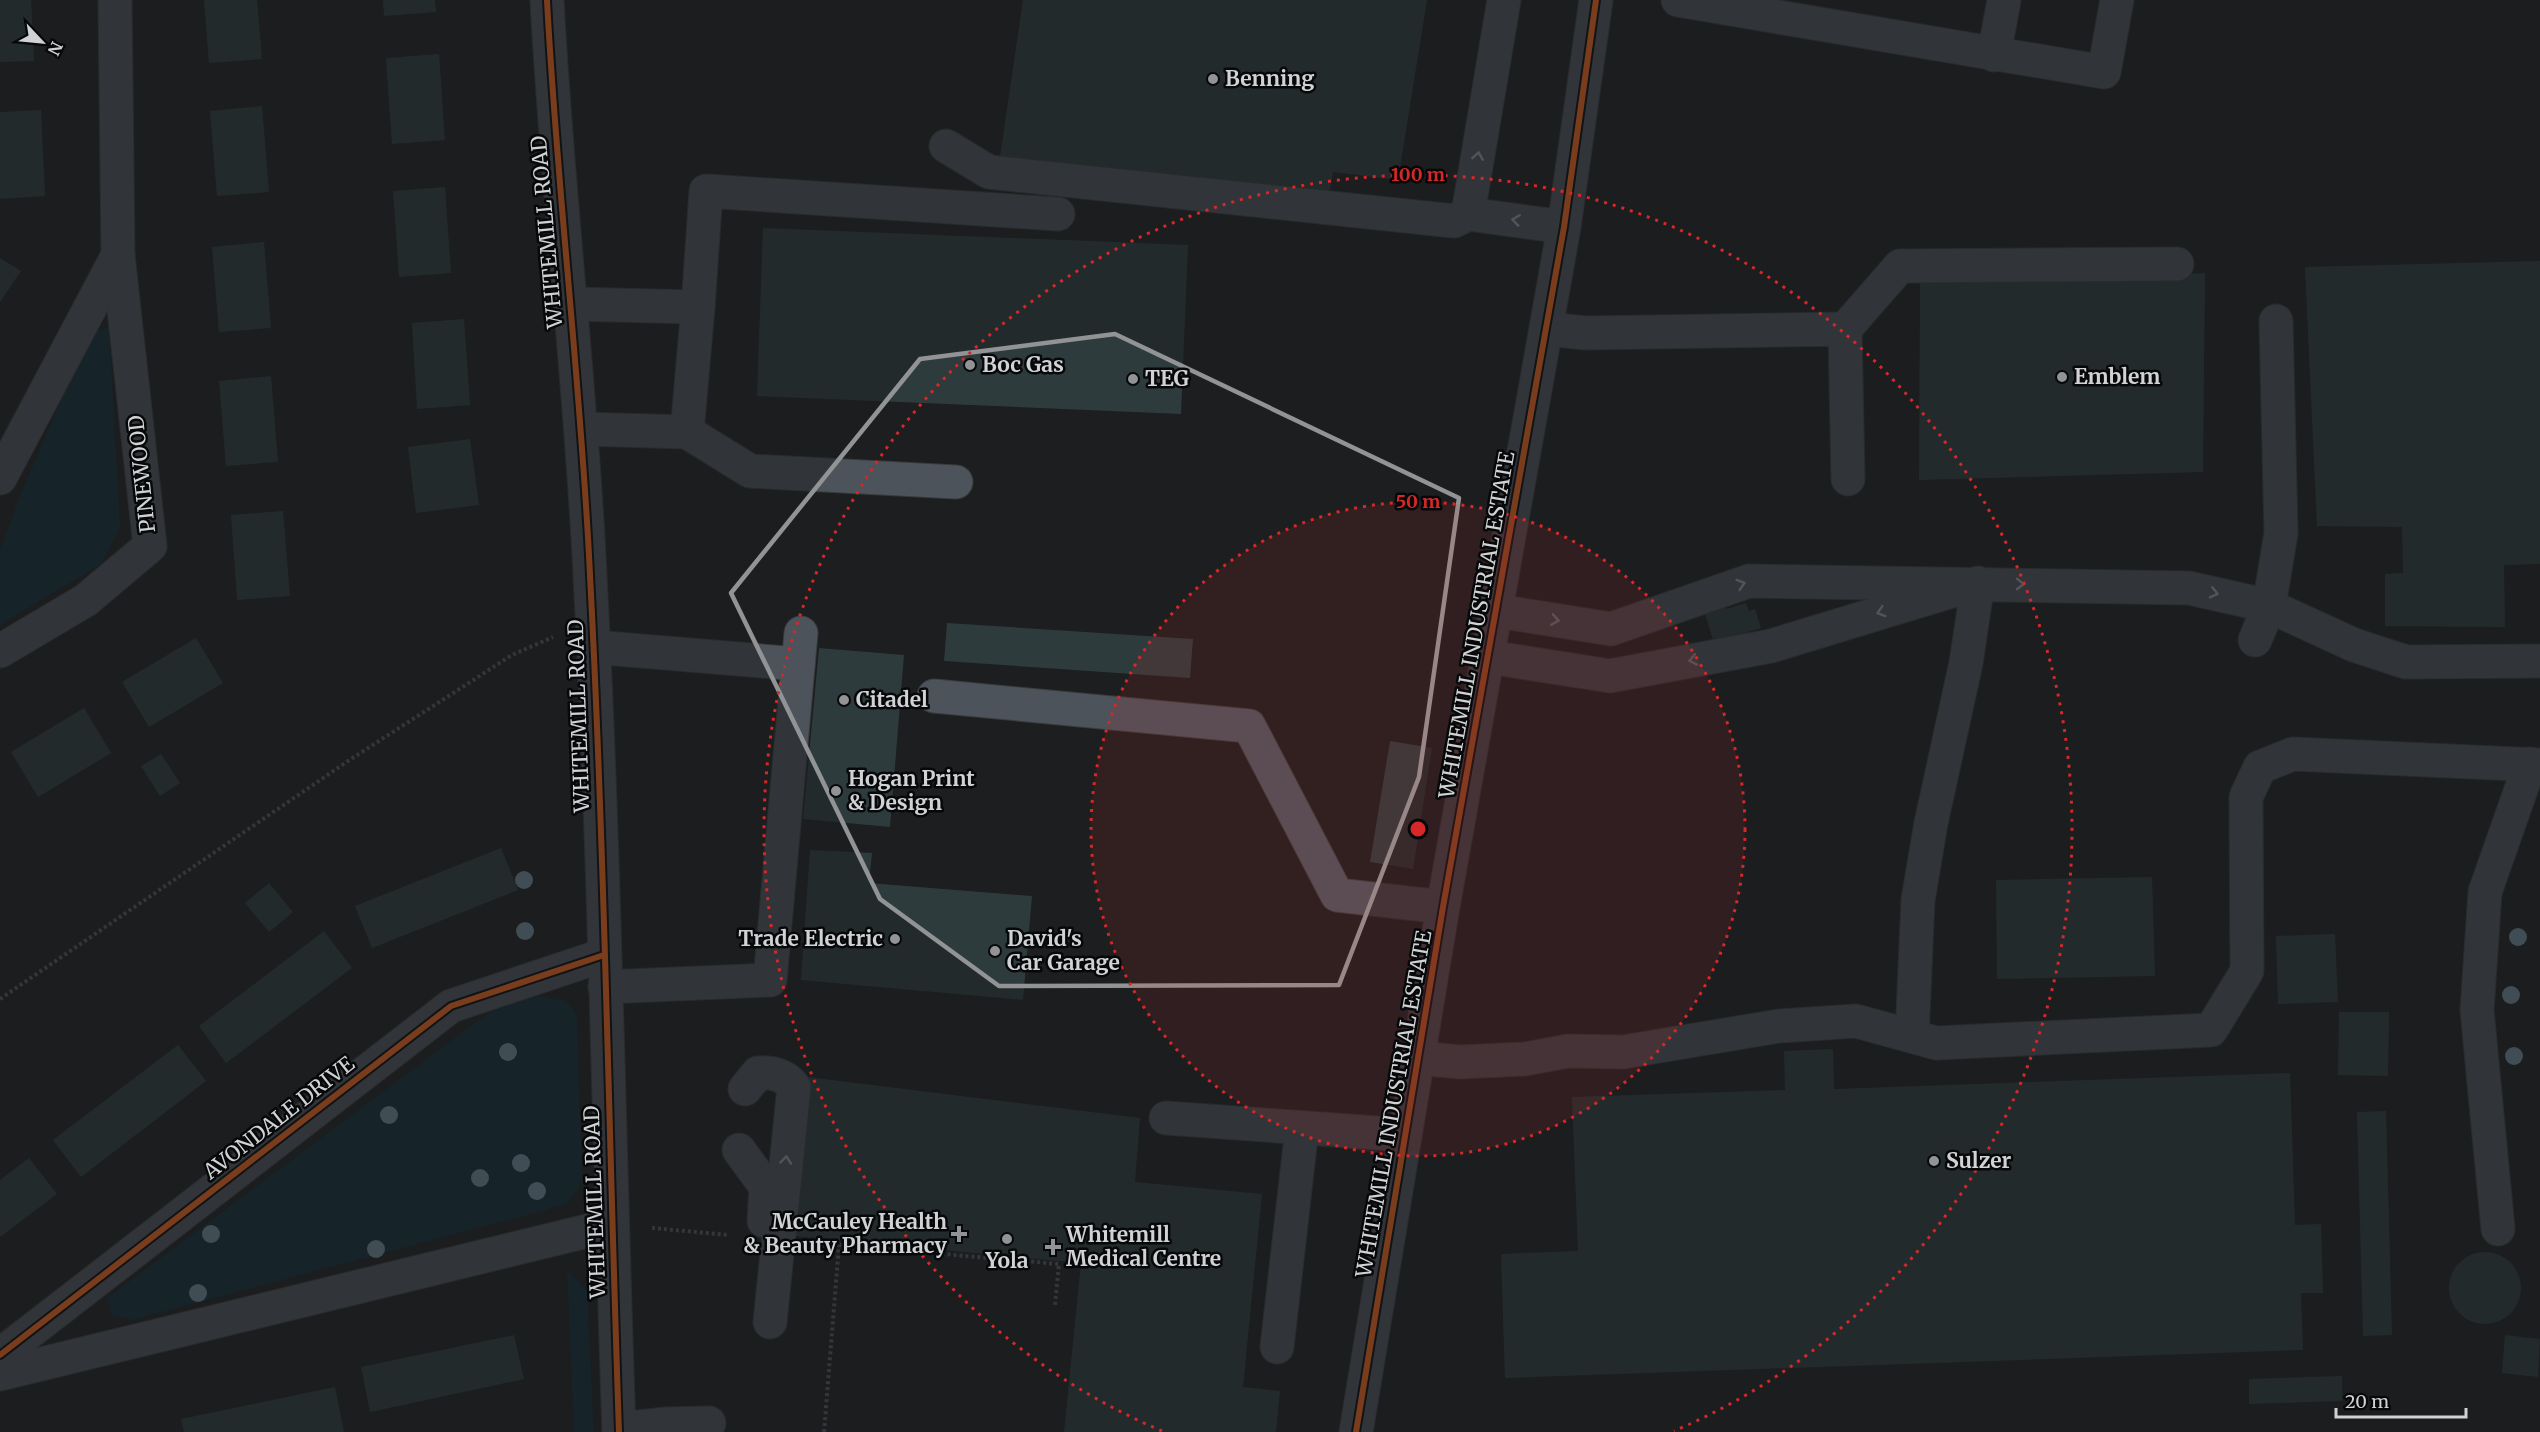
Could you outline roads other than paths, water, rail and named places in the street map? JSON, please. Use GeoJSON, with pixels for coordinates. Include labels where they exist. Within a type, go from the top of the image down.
{"type":"FeatureCollection","features":[{"type":"Feature","properties":{"kind":"street","name":"PINEWOOD"},"geometry":{"type":"LineString","coordinates":[[0,651],[86,600],[150,546],[118,255],[115,0]]}},
{"type":"Feature","properties":{"kind":"street","name":"WHITEMILL ROAD"},"geometry":{"type":"LineString","coordinates":[[548,0],[554,131],[582,429],[593,640],[619,1431]]}},
{"type":"Feature","properties":{"kind":"street"},"geometry":{"type":"LineString","coordinates":[[1468,213],[1504,0]]}},
{"type":"Feature","properties":{"kind":"street","name":"WHITEMILL INDUSTRIAL ESTATE"},"geometry":{"type":"LineString","coordinates":[[1356,1432],[1443,907],[1490,657],[1564,227],[1596,0]]}},
{"type":"Feature","properties":{"kind":"street"},"geometry":{"type":"LineString","coordinates":[[1994,55],[2004,0]]}},
{"type":"Feature","properties":{"kind":"street"},"geometry":{"type":"LineString","coordinates":[[1695,1],[1994,55],[2104,72],[2117,0]]}},
{"type":"Feature","properties":{"kind":"street"},"geometry":{"type":"LineString","coordinates":[[946,146],[989,172],[1454,221],[1468,213],[1564,227]]}},
{"type":"Feature","properties":{"kind":"street"},"geometry":{"type":"LineString","coordinates":[[687,432],[706,191],[1058,214]]}},
{"type":"Feature","properties":{"kind":"street","name":"PINEWOOD"},"geometry":{"type":"LineString","coordinates":[[2,468],[118,255]]}},
{"type":"Feature","properties":{"kind":"street"},"geometry":{"type":"LineString","coordinates":[[1848,479],[1845,329],[1900,266],[2177,264]]}},
{"type":"Feature","properties":{"kind":"street"},"geometry":{"type":"LineString","coordinates":[[570,304],[698,307]]}},
{"type":"Feature","properties":{"kind":"street"},"geometry":{"type":"LineString","coordinates":[[2256,640],[2269,606],[2282,533],[2276,321]]}},
{"type":"Feature","properties":{"kind":"street"},"geometry":{"type":"LineString","coordinates":[[1546,329],[1586,333],[1845,329]]}},
{"type":"Feature","properties":{"kind":"street"},"geometry":{"type":"LineString","coordinates":[[582,429],[687,432],[750,471],[956,482]]}},
{"type":"Feature","properties":{"kind":"street"},"geometry":{"type":"LineString","coordinates":[[1497,611],[1611,629],[1749,581],[2189,588],[2269,606],[2354,645],[2406,662],[2540,661]]}},
{"type":"Feature","properties":{"kind":"street"},"geometry":{"type":"LineString","coordinates":[[1490,657],[1610,676],[1771,646],[1978,583]]}},
{"type":"Feature","properties":{"kind":"street"},"geometry":{"type":"LineString","coordinates":[[1912,1036],[1918,900],[1930,823],[1966,663],[1978,583]]}},
{"type":"Feature","properties":{"kind":"street"},"geometry":{"type":"LineString","coordinates":[[593,640],[799,649],[770,980],[605,987]]}},
{"type":"Feature","properties":{"kind":"street"},"geometry":{"type":"LineString","coordinates":[[934,696],[1249,726],[1337,896],[1443,907]]}},
{"type":"Feature","properties":{"kind":"street"},"geometry":{"type":"LineString","coordinates":[[1418,1058],[1460,1062],[1526,1059],[1568,1051],[1623,1052],[1779,1026],[1856,1021],[1936,1043],[2211,1030],[2247,971],[2246,797],[2260,767],[2293,754],[2535,765],[2485,892],[2477,1010],[2498,1229]]}},
{"type":"Feature","properties":{"kind":"street","name":"AVONDALE DRIVE"},"geometry":{"type":"LineString","coordinates":[[0,1355],[451,1006],[604,955]]}},
{"type":"Feature","properties":{"kind":"street"},"geometry":{"type":"LineString","coordinates":[[745,1089],[758,1073],[764,1072],[770,1072],[790,1081],[794,1087],[770,1239],[762,1322]]}},
{"type":"Feature","properties":{"kind":"street"},"geometry":{"type":"LineString","coordinates":[[1166,1118],[1405,1135]]}},
{"type":"Feature","properties":{"kind":"street"},"geometry":{"type":"LineString","coordinates":[[1277,1347],[1302,1128]]}},
{"type":"Feature","properties":{"kind":"street"},"geometry":{"type":"LineString","coordinates":[[740,1150],[766,1187],[770,1239]]}},
{"type":"Feature","properties":{"kind":"street"},"geometry":{"type":"LineString","coordinates":[[0,1374],[612,1224]]}},
{"type":"Feature","properties":{"kind":"street"},"geometry":{"type":"LineString","coordinates":[[619,1431],[667,1424],[709,1423]]}},
{"type":"Feature","properties":{"kind":"place","name":"Benning"},"geometry":{"type":"Point","coordinates":[1213,79]}},
{"type":"Feature","properties":{"kind":"place","name":"Boc Gas"},"geometry":{"type":"Point","coordinates":[970,365]}},
{"type":"Feature","properties":{"kind":"place","name":"Emblem"},"geometry":{"type":"Point","coordinates":[2062,377]}},
{"type":"Feature","properties":{"kind":"place","name":"TEG"},"geometry":{"type":"Point","coordinates":[1133,379]}},
{"type":"Feature","properties":{"kind":"place","name":"Citadel"},"geometry":{"type":"Point","coordinates":[844,700]}},
{"type":"Feature","properties":{"kind":"place","name":"Hogan Print & Design"},"geometry":{"type":"Point","coordinates":[836,791]}},
{"type":"Feature","properties":{"kind":"place","name":"Trade Electric"},"geometry":{"type":"Point","coordinates":[895,939]}},
{"type":"Feature","properties":{"kind":"place","name":"David's Car Garage"},"geometry":{"type":"Point","coordinates":[995,951]}},
{"type":"Feature","properties":{"kind":"place","name":"Sulzer"},"geometry":{"type":"Point","coordinates":[1934,1161]}},
{"type":"Feature","properties":{"kind":"place","name":"McCauley Health & Beauty Pharmacy"},"geometry":{"type":"Point","coordinates":[959,1234]}},
{"type":"Feature","properties":{"kind":"place","name":"Yola"},"geometry":{"type":"Point","coordinates":[1007,1239]}},
{"type":"Feature","properties":{"kind":"place","name":"Whitemill Medical Centre"},"geometry":{"type":"Point","coordinates":[1053,1247]}}]}
